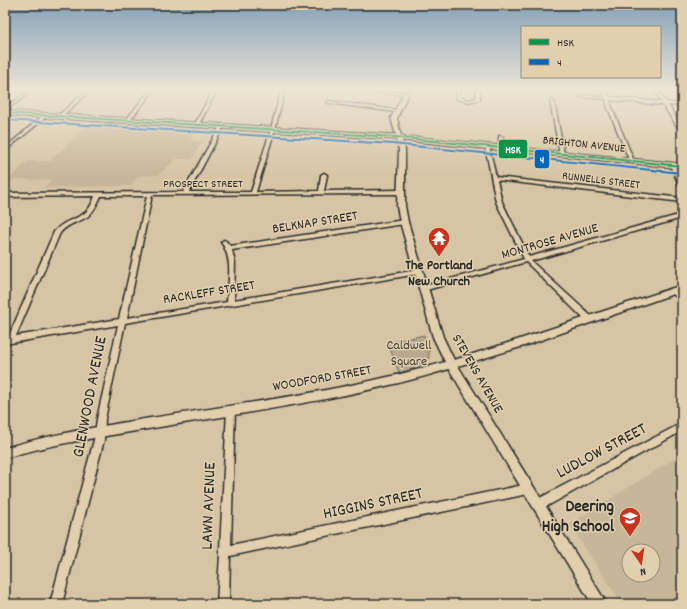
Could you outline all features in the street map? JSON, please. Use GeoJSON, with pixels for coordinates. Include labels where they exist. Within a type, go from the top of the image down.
{"type":"FeatureCollection","features":[{"type":"Feature","properties":{"kind":"main road","name":"BRIGHTON AVENUE"},"geometry":{"type":"LineString","coordinates":[[101,118],[400,137],[682,166]]}},
{"type":"Feature","properties":{"kind":"main road","name":"STEVENS AVENUE"},"geometry":{"type":"LineString","coordinates":[[394,118],[400,137],[402,150],[401,192],[404,222],[438,337],[452,365],[600,604]]}},
{"type":"Feature","properties":{"kind":"main road","name":"WOODFORD STREET"},"geometry":{"type":"LineString","coordinates":[[5,453],[30,445],[100,432],[360,388],[393,381],[452,365],[682,288]]}},
{"type":"Feature","properties":{"kind":"street"},"geometry":{"type":"LineString","coordinates":[[5,150],[42,118]]}},
{"type":"Feature","properties":{"kind":"street"},"geometry":{"type":"LineString","coordinates":[[197,124],[200,118]]}},
{"type":"Feature","properties":{"kind":"street"},"geometry":{"type":"LineString","coordinates":[[253,193],[276,118]]}},
{"type":"Feature","properties":{"kind":"street"},"geometry":{"type":"LineString","coordinates":[[555,118],[562,154]]}},
{"type":"Feature","properties":{"kind":"street"},"geometry":{"type":"LineString","coordinates":[[614,118],[632,161]]}},
{"type":"Feature","properties":{"kind":"street"},"geometry":{"type":"LineString","coordinates":[[675,118],[682,130]]}},
{"type":"Feature","properties":{"kind":"street"},"geometry":{"type":"LineString","coordinates":[[184,194],[222,126]]}},
{"type":"Feature","properties":{"kind":"street"},"geometry":{"type":"LineString","coordinates":[[501,137],[501,148]]}},
{"type":"Feature","properties":{"kind":"street"},"geometry":{"type":"LineString","coordinates":[[487,146],[504,215],[528,261],[589,319]]}},
{"type":"Feature","properties":{"kind":"street"},"geometry":{"type":"LineString","coordinates":[[672,165],[682,184]]}},
{"type":"Feature","properties":{"kind":"street"},"geometry":{"type":"LineString","coordinates":[[321,192],[324,175]]}},
{"type":"Feature","properties":{"kind":"street","name":"RUNNELLS STREET"},"geometry":{"type":"LineString","coordinates":[[494,178],[682,200]]}},
{"type":"Feature","properties":{"kind":"street","name":"PROSPECT STREET"},"geometry":{"type":"LineString","coordinates":[[5,195],[98,196],[150,194],[401,192]]}},
{"type":"Feature","properties":{"kind":"street","name":"GLENWOOD AVENUE"},"geometry":{"type":"LineString","coordinates":[[56,604],[92,469],[100,432],[101,419],[150,194]]}},
{"type":"Feature","properties":{"kind":"street"},"geometry":{"type":"LineString","coordinates":[[8,340],[57,232],[61,226],[85,216],[92,211],[98,196]]}},
{"type":"Feature","properties":{"kind":"street","name":"MONTROSE AVENUE"},"geometry":{"type":"LineString","coordinates":[[423,289],[528,261],[682,216]]}},
{"type":"Feature","properties":{"kind":"street","name":"BELKNAP STREET"},"geometry":{"type":"LineString","coordinates":[[230,248],[404,222]]}},
{"type":"Feature","properties":{"kind":"street"},"geometry":{"type":"LineString","coordinates":[[224,242],[230,248],[230,303]]}},
{"type":"Feature","properties":{"kind":"street","name":"RACKLEFF STREET"},"geometry":{"type":"LineString","coordinates":[[8,340],[418,272]]}},
{"type":"Feature","properties":{"kind":"street"},"geometry":{"type":"LineString","coordinates":[[673,291],[682,298]]}},
{"type":"Feature","properties":{"kind":"street","name":"LAWN AVENUE"},"geometry":{"type":"LineString","coordinates":[[223,604],[231,410]]}},
{"type":"Feature","properties":{"kind":"street","name":"LUDLOW STREET"},"geometry":{"type":"LineString","coordinates":[[538,505],[682,427]]}},
{"type":"Feature","properties":{"kind":"street","name":"HIGGINS STREET"},"geometry":{"type":"LineString","coordinates":[[224,552],[528,489]]}},
{"type":"Feature","properties":{"kind":"shaded area"},"geometry":{"type":"Polygon","coordinates":[[[92,121],[201,128],[190,140],[202,142],[192,159],[176,159],[158,175],[138,176],[131,186],[44,188],[51,180],[9,179],[28,161],[50,161],[92,121]]]}},
{"type":"Feature","properties":{"kind":"shaded area","name":"Deering High School"},"geometry":{"type":"Polygon","coordinates":[[[682,454],[682,604],[622,604],[569,524],[682,454]]]}},
{"type":"Feature","properties":{"kind":"green space","name":"Caldwell Square"},"geometry":{"type":"Polygon","coordinates":[[[424,335],[429,351],[429,359],[419,367],[399,373],[388,343],[424,335]]]}},
{"type":"Feature","properties":{"kind":"transit line","name":"HSK"},"geometry":{"type":"LineString","coordinates":[[93,118],[394,137],[682,166]]}},
{"type":"Feature","properties":{"kind":"transit line","name":"4"},"geometry":{"type":"LineString","coordinates":[[5,120],[393,144],[681,173]]}},
{"type":"Feature","properties":{"kind":"place","name":"The Portland New Church"},"geometry":{"type":"Point","coordinates":[439,258]}},
{"type":"Feature","properties":{"kind":"place","name":"Deering High School"},"geometry":{"type":"Point","coordinates":[630,538]}}]}
